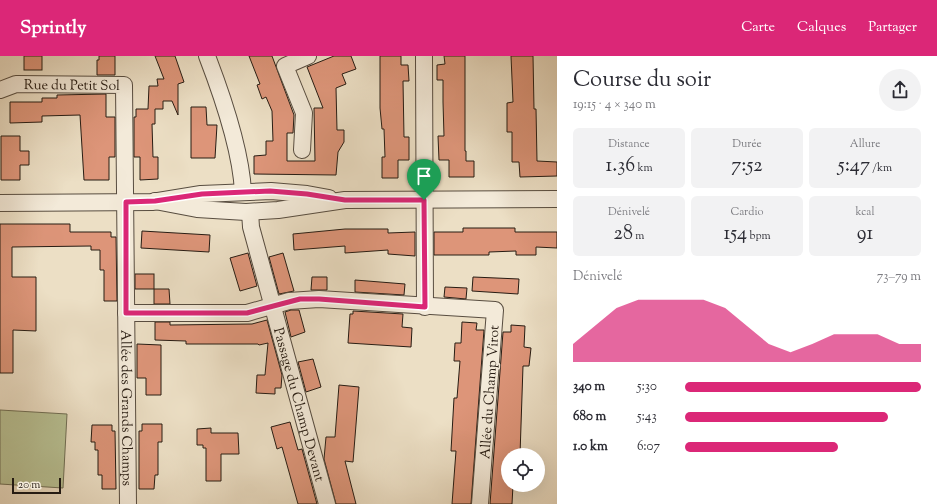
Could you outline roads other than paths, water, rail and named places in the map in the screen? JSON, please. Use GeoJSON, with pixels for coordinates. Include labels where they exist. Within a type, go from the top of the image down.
{"type":"FeatureCollection","features":[{"type":"Feature","properties":{"kind":"street"},"geometry":{"type":"LineString","coordinates":[[207,56],[229,125],[240,166],[242,192]]}},
{"type":"Feature","properties":{"kind":"street"},"geometry":{"type":"LineString","coordinates":[[302,150],[304,113],[285,66],[308,56]]}},
{"type":"Feature","properties":{"kind":"street"},"geometry":{"type":"LineString","coordinates":[[424,56],[425,307]]}},
{"type":"Feature","properties":{"kind":"street","name":"Rue du Petit Sol"},"geometry":{"type":"LineString","coordinates":[[0,90],[16,84],[124,85],[126,202]]}},
{"type":"Feature","properties":{"kind":"street"},"geometry":{"type":"LineString","coordinates":[[0,203],[155,201],[202,194],[242,192],[301,193],[345,200]]}},
{"type":"Feature","properties":{"kind":"street"},"geometry":{"type":"LineString","coordinates":[[155,201],[197,209],[250,212],[278,210],[345,200],[557,199]]}},
{"type":"Feature","properties":{"kind":"street","name":"Allée des Grands Champs"},"geometry":{"type":"LineString","coordinates":[[126,202],[128,504]]}},
{"type":"Feature","properties":{"kind":"street","name":"Passage du Champ Devant"},"geometry":{"type":"LineString","coordinates":[[250,212],[250,227],[327,504]]}},
{"type":"Feature","properties":{"kind":"street","name":"Allée des Grands Champs"},"geometry":{"type":"LineString","coordinates":[[126,313],[247,313],[300,299],[345,300]]}},
{"type":"Feature","properties":{"kind":"street","name":"Allée du Champ Virot"},"geometry":{"type":"LineString","coordinates":[[345,300],[425,307],[495,310],[480,504]]}}]}
